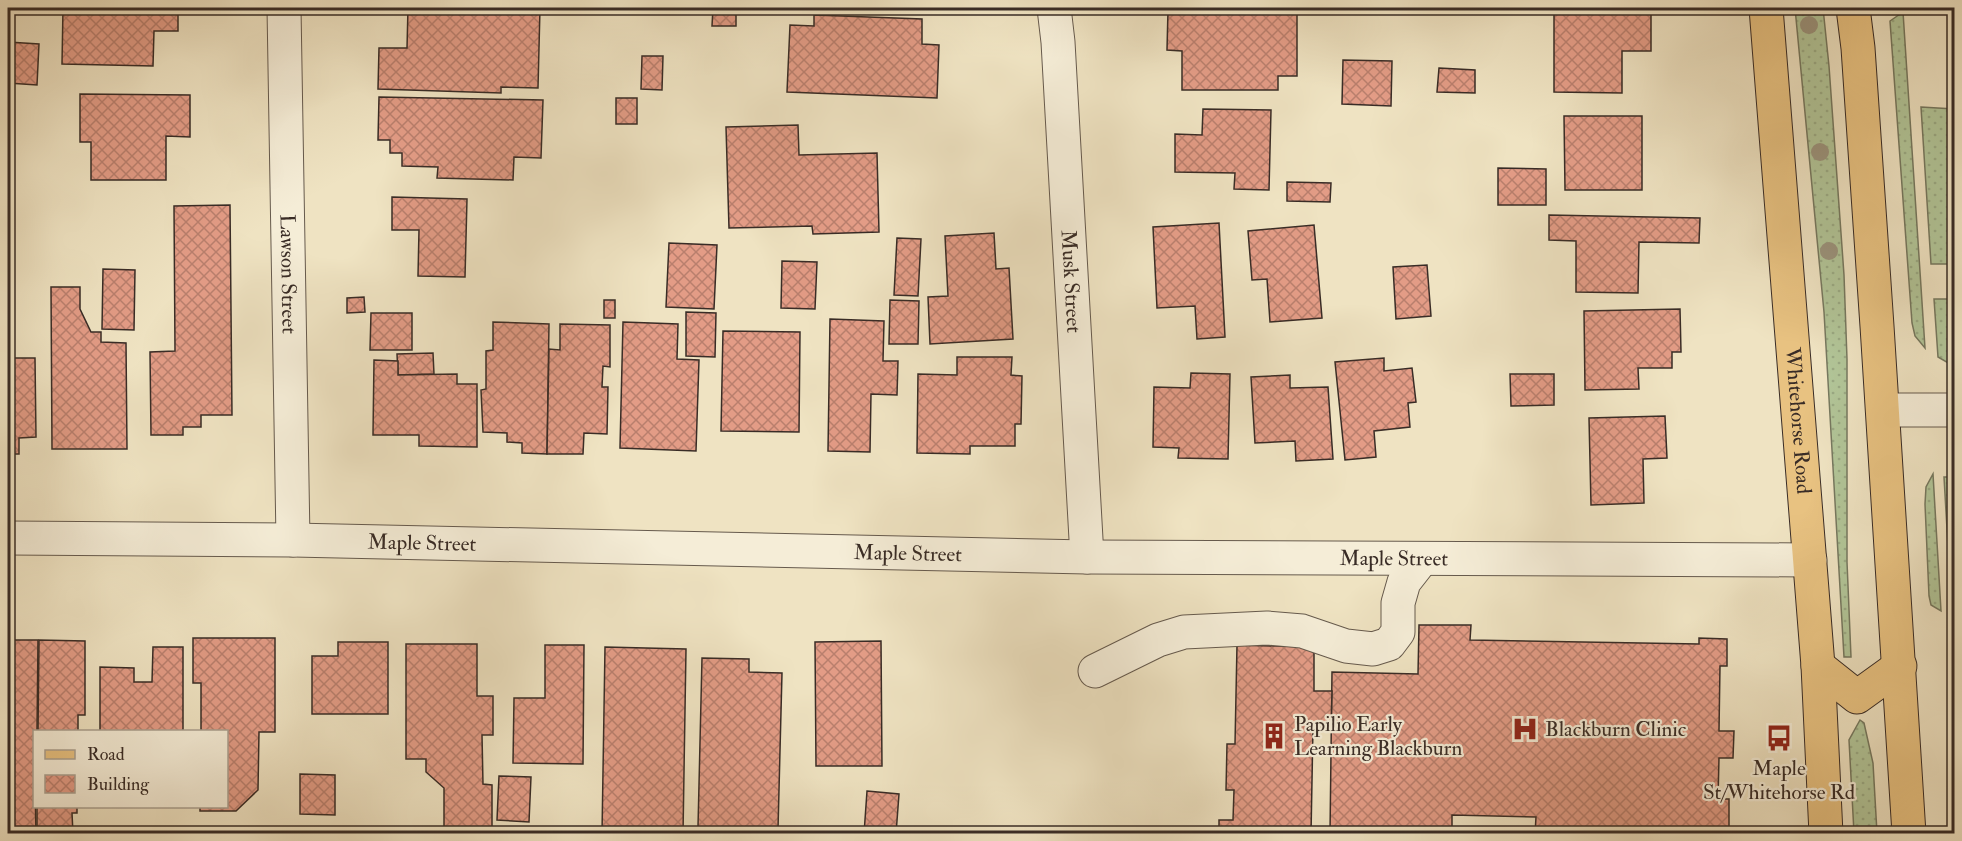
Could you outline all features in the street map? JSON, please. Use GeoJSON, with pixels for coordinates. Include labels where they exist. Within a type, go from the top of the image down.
{"type":"FeatureCollection","features":[{"type":"Feature","properties":{"kind":"main road","name":"Whitehorse Road"},"geometry":{"type":"LineString","coordinates":[[1766,8],[1818,666],[1826,834]]}},
{"type":"Feature","properties":{"kind":"main road"},"geometry":{"type":"LineString","coordinates":[[1853,8],[1858,48],[1884,410],[1909,834]]}},
{"type":"Feature","properties":{"kind":"main road"},"geometry":{"type":"LineString","coordinates":[[1818,666],[1857,697],[1900,666]]}},
{"type":"Feature","properties":{"kind":"street","name":"Lawson Street"},"geometry":{"type":"LineString","coordinates":[[284,8],[293,540]]}},
{"type":"Feature","properties":{"kind":"street","name":"Musk Street"},"geometry":{"type":"LineString","coordinates":[[1054,8],[1058,42],[1087,557]]}},
{"type":"Feature","properties":{"kind":"street"},"geometry":{"type":"LineString","coordinates":[[1884,410],[1954,410]]}},
{"type":"Feature","properties":{"kind":"street","name":"Maple Street"},"geometry":{"type":"LineString","coordinates":[[8,538],[293,540],[1087,557],[1810,560]]}},
{"type":"Feature","properties":{"kind":"street"},"geometry":{"type":"LineString","coordinates":[[1095,671],[1158,640],[1184,632],[1267,628],[1302,632],[1346,646],[1372,649],[1389,644],[1398,632],[1398,603],[1404,582],[1422,559]]}},
{"type":"Feature","properties":{"kind":"green space"},"geometry":{"type":"Polygon","coordinates":[[[1795,8],[1823,8],[1829,66],[1844,275],[1847,359],[1847,562],[1851,657],[1844,657],[1824,312],[1795,8]]]}},
{"type":"Feature","properties":{"kind":"green space"},"geometry":{"type":"Polygon","coordinates":[[[1903,12],[1925,348],[1915,336],[1912,323],[1890,21],[1903,12]]]}},
{"type":"Feature","properties":{"kind":"green space"},"geometry":{"type":"Polygon","coordinates":[[[1921,107],[1954,109],[1954,264],[1931,264],[1921,107]]]}},
{"type":"Feature","properties":{"kind":"green space"},"geometry":{"type":"Polygon","coordinates":[[[1934,299],[1954,299],[1954,364],[1938,357],[1934,299]]]}},
{"type":"Feature","properties":{"kind":"green space"},"geometry":{"type":"Polygon","coordinates":[[[1933,474],[1941,611],[1931,605],[1929,596],[1925,504],[1926,487],[1933,474]]]}},
{"type":"Feature","properties":{"kind":"green space"},"geometry":{"type":"Polygon","coordinates":[[[1944,477],[1954,477],[1954,581],[1950,581],[1944,477]]]}},
{"type":"Feature","properties":{"kind":"green space"},"geometry":{"type":"Polygon","coordinates":[[[1860,720],[1864,723],[1873,763],[1877,833],[1854,833],[1849,740],[1860,720]]]}},
{"type":"Feature","properties":{"kind":"building"},"geometry":{"type":"Polygon","coordinates":[[[63,8],[178,8],[178,31],[154,31],[153,66],[62,64],[63,8]]]}},
{"type":"Feature","properties":{"kind":"building"},"geometry":{"type":"Polygon","coordinates":[[[408,8],[540,8],[538,88],[501,87],[501,93],[378,89],[379,48],[407,48],[408,8]]]}},
{"type":"Feature","properties":{"kind":"building"},"geometry":{"type":"Polygon","coordinates":[[[713,8],[736,8],[736,26],[712,26],[713,8]]]}},
{"type":"Feature","properties":{"kind":"building"},"geometry":{"type":"Polygon","coordinates":[[[1554,8],[1651,8],[1651,51],[1622,51],[1622,93],[1554,92],[1554,8]]]}},
{"type":"Feature","properties":{"kind":"building"},"geometry":{"type":"Polygon","coordinates":[[[1168,10],[1297,10],[1297,76],[1278,76],[1278,90],[1182,90],[1182,51],[1167,50],[1168,10]]]}},
{"type":"Feature","properties":{"kind":"building"},"geometry":{"type":"Polygon","coordinates":[[[814,15],[922,19],[922,44],[939,45],[937,98],[787,92],[790,25],[814,26],[814,15]]]}},
{"type":"Feature","properties":{"kind":"building"},"geometry":{"type":"Polygon","coordinates":[[[8,42],[39,44],[37,85],[8,83],[8,42]]]}},
{"type":"Feature","properties":{"kind":"building"},"geometry":{"type":"Polygon","coordinates":[[[642,56],[663,56],[662,90],[641,89],[642,56]]]}},
{"type":"Feature","properties":{"kind":"building"},"geometry":{"type":"Polygon","coordinates":[[[1343,60],[1392,61],[1391,106],[1342,104],[1343,60]]]}},
{"type":"Feature","properties":{"kind":"building"},"geometry":{"type":"Polygon","coordinates":[[[1439,68],[1475,70],[1475,93],[1437,92],[1439,68]]]}},
{"type":"Feature","properties":{"kind":"building"},"geometry":{"type":"Polygon","coordinates":[[[80,94],[190,95],[190,137],[166,136],[166,180],[91,180],[91,142],[80,142],[80,94]]]}},
{"type":"Feature","properties":{"kind":"building"},"geometry":{"type":"Polygon","coordinates":[[[379,97],[543,100],[541,158],[514,157],[513,180],[437,178],[438,167],[402,166],[402,153],[390,153],[390,140],[378,140],[379,97]]]}},
{"type":"Feature","properties":{"kind":"building"},"geometry":{"type":"Polygon","coordinates":[[[616,98],[637,98],[637,124],[616,124],[616,98]]]}},
{"type":"Feature","properties":{"kind":"building"},"geometry":{"type":"Polygon","coordinates":[[[1203,109],[1271,110],[1269,190],[1234,189],[1235,173],[1175,172],[1175,134],[1202,135],[1203,109]]]}},
{"type":"Feature","properties":{"kind":"building"},"geometry":{"type":"Polygon","coordinates":[[[1564,116],[1642,116],[1642,190],[1565,190],[1564,116]]]}},
{"type":"Feature","properties":{"kind":"building"},"geometry":{"type":"Polygon","coordinates":[[[798,125],[799,155],[877,153],[879,232],[813,234],[812,226],[729,228],[726,127],[798,125]]]}},
{"type":"Feature","properties":{"kind":"building"},"geometry":{"type":"Polygon","coordinates":[[[1498,168],[1546,169],[1546,205],[1498,205],[1498,168]]]}},
{"type":"Feature","properties":{"kind":"building"},"geometry":{"type":"Polygon","coordinates":[[[1287,182],[1331,183],[1330,202],[1287,201],[1287,182]]]}},
{"type":"Feature","properties":{"kind":"building"},"geometry":{"type":"Polygon","coordinates":[[[392,197],[467,199],[465,277],[418,276],[419,230],[392,230],[392,197]]]}},
{"type":"Feature","properties":{"kind":"building"},"geometry":{"type":"Polygon","coordinates":[[[230,205],[232,415],[201,415],[201,427],[183,427],[183,435],[151,435],[150,352],[175,351],[174,206],[230,205]]]}},
{"type":"Feature","properties":{"kind":"building"},"geometry":{"type":"Polygon","coordinates":[[[1549,215],[1700,218],[1699,243],[1639,242],[1638,293],[1576,292],[1576,241],[1549,240],[1549,215]]]}},
{"type":"Feature","properties":{"kind":"building"},"geometry":{"type":"Polygon","coordinates":[[[1219,223],[1225,337],[1197,339],[1195,306],[1157,308],[1153,227],[1219,223]]]}},
{"type":"Feature","properties":{"kind":"building"},"geometry":{"type":"Polygon","coordinates":[[[1314,225],[1322,318],[1270,322],[1267,279],[1252,280],[1248,231],[1314,225]]]}},
{"type":"Feature","properties":{"kind":"building"},"geometry":{"type":"Polygon","coordinates":[[[994,233],[996,269],[1009,268],[1013,339],[930,344],[928,297],[948,296],[945,236],[994,233]]]}},
{"type":"Feature","properties":{"kind":"building"},"geometry":{"type":"Polygon","coordinates":[[[897,238],[921,239],[918,296],[894,295],[897,238]]]}},
{"type":"Feature","properties":{"kind":"building"},"geometry":{"type":"Polygon","coordinates":[[[669,243],[717,245],[714,309],[666,307],[669,243]]]}},
{"type":"Feature","properties":{"kind":"building"},"geometry":{"type":"Polygon","coordinates":[[[782,261],[817,262],[815,309],[781,308],[782,261]]]}},
{"type":"Feature","properties":{"kind":"building"},"geometry":{"type":"Polygon","coordinates":[[[1427,265],[1431,316],[1396,319],[1393,267],[1427,265]]]}},
{"type":"Feature","properties":{"kind":"building"},"geometry":{"type":"Polygon","coordinates":[[[103,269],[135,270],[134,330],[102,329],[103,269]]]}},
{"type":"Feature","properties":{"kind":"building"},"geometry":{"type":"Polygon","coordinates":[[[51,287],[80,287],[80,309],[91,332],[101,332],[101,342],[126,343],[127,449],[52,449],[51,287]]]}},
{"type":"Feature","properties":{"kind":"building"},"geometry":{"type":"Polygon","coordinates":[[[364,297],[365,312],[347,313],[347,298],[364,297]]]}},
{"type":"Feature","properties":{"kind":"building"},"geometry":{"type":"Polygon","coordinates":[[[604,300],[615,300],[615,318],[604,318],[604,300]]]}},
{"type":"Feature","properties":{"kind":"building"},"geometry":{"type":"Polygon","coordinates":[[[890,300],[919,301],[918,344],[889,344],[890,300]]]}},
{"type":"Feature","properties":{"kind":"building"},"geometry":{"type":"Polygon","coordinates":[[[1680,309],[1681,352],[1672,352],[1672,368],[1638,368],[1639,389],[1585,390],[1584,311],[1680,309]]]}},
{"type":"Feature","properties":{"kind":"building"},"geometry":{"type":"Polygon","coordinates":[[[686,312],[716,313],[715,357],[686,356],[686,312]]]}},
{"type":"Feature","properties":{"kind":"building"},"geometry":{"type":"Polygon","coordinates":[[[371,313],[412,313],[412,350],[370,350],[371,313]]]}},
{"type":"Feature","properties":{"kind":"building"},"geometry":{"type":"Polygon","coordinates":[[[830,319],[884,321],[883,361],[898,361],[897,395],[871,394],[870,452],[828,451],[830,319]]]}},
{"type":"Feature","properties":{"kind":"building"},"geometry":{"type":"Polygon","coordinates":[[[493,322],[549,324],[547,454],[522,453],[522,443],[507,442],[507,433],[483,432],[481,390],[486,389],[486,351],[493,350],[493,322]]]}},
{"type":"Feature","properties":{"kind":"building"},"geometry":{"type":"Polygon","coordinates":[[[623,322],[678,324],[677,359],[699,360],[696,451],[620,448],[623,322]]]}},
{"type":"Feature","properties":{"kind":"building"},"geometry":{"type":"Polygon","coordinates":[[[560,324],[610,325],[610,367],[603,366],[602,387],[608,387],[607,434],[584,433],[583,454],[547,454],[549,349],[560,350],[560,324]]]}},
{"type":"Feature","properties":{"kind":"building"},"geometry":{"type":"Polygon","coordinates":[[[723,331],[800,332],[799,432],[721,431],[723,331]]]}},
{"type":"Feature","properties":{"kind":"building"},"geometry":{"type":"Polygon","coordinates":[[[433,353],[434,374],[398,375],[397,354],[433,353]]]}},
{"type":"Feature","properties":{"kind":"building"},"geometry":{"type":"Polygon","coordinates":[[[957,357],[1012,357],[1011,375],[1022,376],[1021,424],[1015,424],[1015,446],[970,446],[970,454],[917,453],[918,374],[957,375],[957,357]]]}},
{"type":"Feature","properties":{"kind":"building"},"geometry":{"type":"Polygon","coordinates":[[[8,358],[35,358],[36,437],[19,438],[19,454],[8,454],[8,358]]]}},
{"type":"Feature","properties":{"kind":"building"},"geometry":{"type":"Polygon","coordinates":[[[1384,358],[1384,371],[1412,368],[1416,402],[1408,403],[1410,427],[1374,431],[1376,457],[1345,460],[1335,362],[1384,358]]]}},
{"type":"Feature","properties":{"kind":"building"},"geometry":{"type":"Polygon","coordinates":[[[374,360],[398,361],[398,375],[457,374],[457,384],[477,384],[477,447],[419,446],[419,435],[373,435],[374,360]]]}},
{"type":"Feature","properties":{"kind":"building"},"geometry":{"type":"Polygon","coordinates":[[[1191,373],[1230,374],[1228,459],[1178,458],[1179,448],[1153,447],[1154,387],[1190,388],[1191,373]]]}},
{"type":"Feature","properties":{"kind":"building"},"geometry":{"type":"Polygon","coordinates":[[[1510,374],[1554,374],[1554,405],[1511,406],[1510,374]]]}},
{"type":"Feature","properties":{"kind":"building"},"geometry":{"type":"Polygon","coordinates":[[[1290,375],[1290,388],[1328,387],[1333,459],[1296,461],[1295,441],[1255,443],[1251,377],[1290,375]]]}},
{"type":"Feature","properties":{"kind":"building"},"geometry":{"type":"Polygon","coordinates":[[[1665,416],[1667,458],[1643,459],[1644,503],[1591,505],[1589,418],[1665,416]]]}},
{"type":"Feature","properties":{"kind":"building","name":"Blackburn Clinic"},"geometry":{"type":"Polygon","coordinates":[[[1419,625],[1471,625],[1470,640],[1699,644],[1699,638],[1727,639],[1727,666],[1720,666],[1719,731],[1734,731],[1733,758],[1719,758],[1718,799],[1729,799],[1729,834],[1535,834],[1536,817],[1452,815],[1452,834],[1330,834],[1332,672],[1418,674],[1419,625]]]}},
{"type":"Feature","properties":{"kind":"building"},"geometry":{"type":"Polygon","coordinates":[[[193,638],[275,638],[275,732],[259,732],[258,790],[236,811],[200,811],[200,808],[228,808],[228,730],[201,730],[201,683],[193,683],[193,638]]]}},
{"type":"Feature","properties":{"kind":"building"},"geometry":{"type":"Polygon","coordinates":[[[8,640],[38,640],[37,730],[33,730],[33,808],[35,808],[36,834],[8,834],[8,640]]]}},
{"type":"Feature","properties":{"kind":"building"},"geometry":{"type":"Polygon","coordinates":[[[39,640],[85,641],[85,715],[78,715],[78,730],[38,730],[39,640]]]}},
{"type":"Feature","properties":{"kind":"building"},"geometry":{"type":"Polygon","coordinates":[[[881,641],[882,766],[816,766],[815,642],[881,641]]]}},
{"type":"Feature","properties":{"kind":"building"},"geometry":{"type":"Polygon","coordinates":[[[338,642],[388,642],[388,714],[312,714],[312,656],[338,656],[338,642]]]}},
{"type":"Feature","properties":{"kind":"building"},"geometry":{"type":"Polygon","coordinates":[[[406,644],[477,644],[477,696],[493,696],[493,735],[482,735],[483,784],[492,785],[492,834],[444,834],[444,788],[426,772],[426,759],[406,759],[406,644]]]}},
{"type":"Feature","properties":{"kind":"building"},"geometry":{"type":"Polygon","coordinates":[[[545,645],[584,645],[583,764],[513,763],[514,698],[545,698],[545,645]]]}},
{"type":"Feature","properties":{"kind":"building","name":"Papilio Early Learning Blackburn"},"geometry":{"type":"Polygon","coordinates":[[[1237,645],[1314,647],[1314,691],[1332,691],[1331,727],[1313,727],[1311,834],[1219,834],[1219,820],[1233,820],[1234,790],[1226,790],[1227,744],[1235,744],[1237,645]]]}},
{"type":"Feature","properties":{"kind":"building"},"geometry":{"type":"Polygon","coordinates":[[[153,647],[183,647],[183,730],[100,730],[100,667],[134,668],[134,682],[152,682],[153,647]]]}},
{"type":"Feature","properties":{"kind":"building"},"geometry":{"type":"Polygon","coordinates":[[[605,647],[686,649],[683,834],[602,834],[605,647]]]}},
{"type":"Feature","properties":{"kind":"building"},"geometry":{"type":"Polygon","coordinates":[[[702,658],[749,659],[749,672],[782,673],[778,829],[698,827],[702,658]]]}},
{"type":"Feature","properties":{"kind":"building"},"geometry":{"type":"Polygon","coordinates":[[[300,774],[335,775],[335,815],[300,814],[300,774]]]}},
{"type":"Feature","properties":{"kind":"building"},"geometry":{"type":"Polygon","coordinates":[[[499,776],[531,777],[529,822],[497,820],[499,776]]]}},
{"type":"Feature","properties":{"kind":"building"},"geometry":{"type":"Polygon","coordinates":[[[867,791],[899,794],[896,834],[864,834],[867,791]]]}},
{"type":"Feature","properties":{"kind":"building"},"geometry":{"type":"Polygon","coordinates":[[[37,808],[77,808],[77,813],[72,813],[73,834],[37,834],[37,808]]]}},
{"type":"Feature","properties":{"kind":"place","name":"Blackburn Clinic"},"geometry":{"type":"Point","coordinates":[1525,729]}},
{"type":"Feature","properties":{"kind":"place","name":"Papilio Early Learning Blackburn"},"geometry":{"type":"Point","coordinates":[1274,736]}},
{"type":"Feature","properties":{"kind":"place","name":"Maple St/Whitehorse Rd"},"geometry":{"type":"Point","coordinates":[1779,738]}}]}
